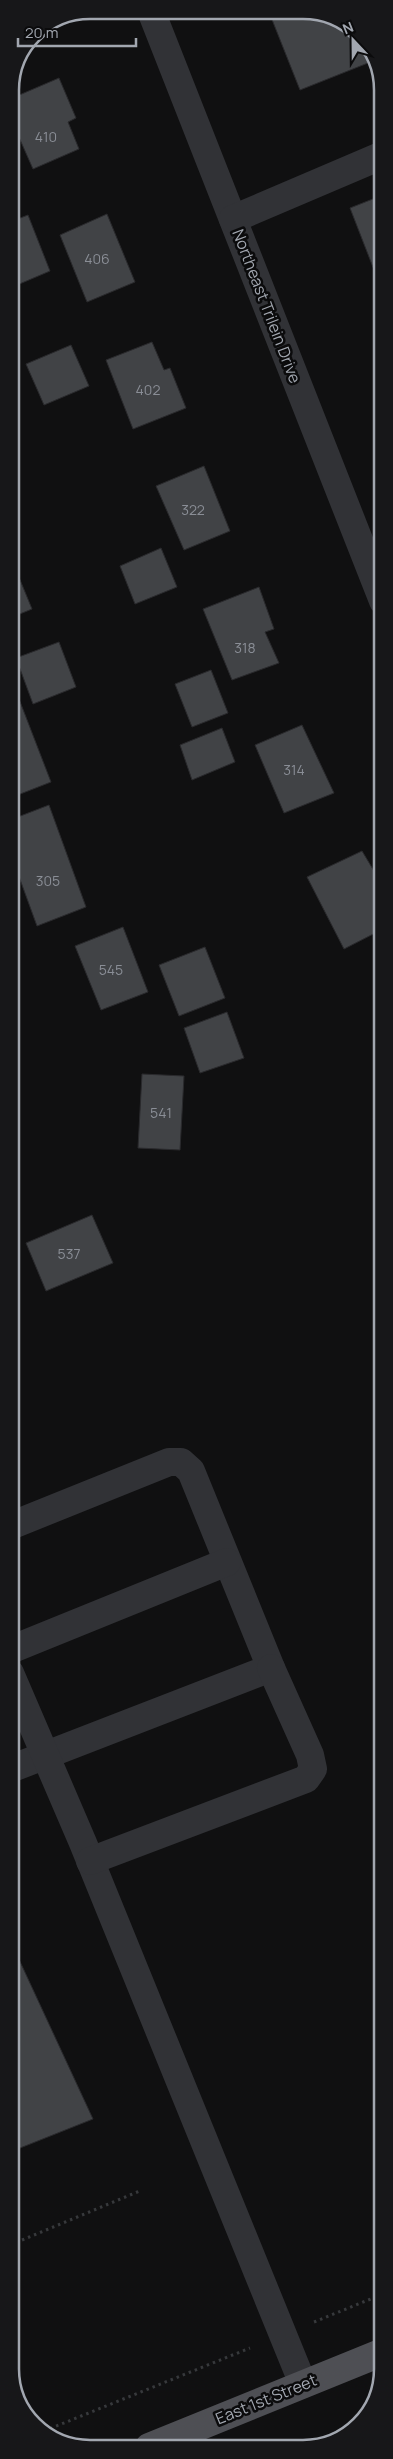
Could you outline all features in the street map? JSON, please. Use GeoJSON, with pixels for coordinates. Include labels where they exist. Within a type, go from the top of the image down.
{"type":"FeatureCollection","features":[{"type":"Feature","properties":{"kind":"main road","name":"East 1st Street"},"geometry":{"type":"LineString","coordinates":[[165,2440],[374,2356]]}},
{"type":"Feature","properties":{"kind":"street","name":"Northeast Trilein Drive"},"geometry":{"type":"LineString","coordinates":[[154,19],[374,578]]}},
{"type":"Feature","properties":{"kind":"street"},"geometry":{"type":"LineString","coordinates":[[233,219],[374,159]]}},
{"type":"Feature","properties":{"kind":"street"},"geometry":{"type":"LineString","coordinates":[[19,1522],[169,1462],[181,1462],[191,1470],[270,1668],[310,1756],[313,1769],[306,1779],[90,1861]]}},
{"type":"Feature","properties":{"kind":"street"},"geometry":{"type":"LineString","coordinates":[[19,1646],[227,1562]]}},
{"type":"Feature","properties":{"kind":"street"},"geometry":{"type":"LineString","coordinates":[[19,1765],[270,1668]]}},
{"type":"Feature","properties":{"kind":"street"},"geometry":{"type":"LineString","coordinates":[[19,1695],[90,1861],[303,2384]]}},
{"type":"Feature","properties":{"kind":"path"},"geometry":{"type":"LineString","coordinates":[[19,2241],[142,2190]]}},
{"type":"Feature","properties":{"kind":"path"},"geometry":{"type":"LineString","coordinates":[[50,2428],[374,2298]]}},
{"type":"Feature","properties":{"kind":"building"},"geometry":{"type":"Polygon","coordinates":[[[272,19],[312,19],[335,26],[360,47],[369,63],[300,90],[272,19]]]}},
{"type":"Feature","properties":{"kind":"building"},"geometry":{"type":"Polygon","coordinates":[[[59,78],[76,118],[68,122],[79,149],[33,169],[19,137],[19,95],[59,78]]]}},
{"type":"Feature","properties":{"kind":"building"},"geometry":{"type":"Polygon","coordinates":[[[374,199],[374,270],[350,208],[374,199]]]}},
{"type":"Feature","properties":{"kind":"building"},"geometry":{"type":"Polygon","coordinates":[[[107,214],[135,282],[87,302],[60,235],[107,214]]]}},
{"type":"Feature","properties":{"kind":"building"},"geometry":{"type":"Polygon","coordinates":[[[28,215],[50,271],[19,284],[19,218],[28,215]]]}},
{"type":"Feature","properties":{"kind":"building"},"geometry":{"type":"Polygon","coordinates":[[[152,342],[164,370],[170,368],[186,408],[133,429],[106,360],[152,342]]]}},
{"type":"Feature","properties":{"kind":"building"},"geometry":{"type":"Polygon","coordinates":[[[71,345],[89,386],[44,405],[26,364],[71,345]]]}},
{"type":"Feature","properties":{"kind":"building"},"geometry":{"type":"Polygon","coordinates":[[[204,466],[230,531],[184,550],[156,486],[204,466]]]}},
{"type":"Feature","properties":{"kind":"building"},"geometry":{"type":"Polygon","coordinates":[[[161,548],[177,587],[135,604],[120,566],[161,548]]]}},
{"type":"Feature","properties":{"kind":"building"},"geometry":{"type":"Polygon","coordinates":[[[19,577],[32,609],[19,614],[19,577]]]}},
{"type":"Feature","properties":{"kind":"building"},"geometry":{"type":"Polygon","coordinates":[[[259,587],[274,629],[265,632],[279,663],[232,680],[203,609],[259,587]]]}},
{"type":"Feature","properties":{"kind":"building"},"geometry":{"type":"Polygon","coordinates":[[[59,642],[76,687],[33,704],[19,666],[19,657],[59,642]]]}},
{"type":"Feature","properties":{"kind":"building"},"geometry":{"type":"Polygon","coordinates":[[[211,670],[228,713],[192,727],[175,684],[211,670]]]}},
{"type":"Feature","properties":{"kind":"building"},"geometry":{"type":"Polygon","coordinates":[[[19,699],[51,782],[19,794],[19,699]]]}},
{"type":"Feature","properties":{"kind":"building"},"geometry":{"type":"Polygon","coordinates":[[[302,725],[334,793],[284,813],[255,745],[302,725]]]}},
{"type":"Feature","properties":{"kind":"building"},"geometry":{"type":"Polygon","coordinates":[[[222,728],[235,762],[192,780],[180,745],[222,728]]]}},
{"type":"Feature","properties":{"kind":"building"},"geometry":{"type":"Polygon","coordinates":[[[49,805],[86,907],[37,926],[19,877],[19,817],[49,805]]]}},
{"type":"Feature","properties":{"kind":"building"},"geometry":{"type":"Polygon","coordinates":[[[362,851],[374,871],[374,934],[344,949],[307,877],[362,851]]]}},
{"type":"Feature","properties":{"kind":"building"},"geometry":{"type":"Polygon","coordinates":[[[123,927],[148,992],[101,1010],[75,946],[123,927]]]}},
{"type":"Feature","properties":{"kind":"building"},"geometry":{"type":"Polygon","coordinates":[[[205,947],[225,998],[179,1016],[159,965],[205,947]]]}},
{"type":"Feature","properties":{"kind":"building"},"geometry":{"type":"Polygon","coordinates":[[[227,1012],[244,1058],[200,1073],[184,1028],[227,1012]]]}},
{"type":"Feature","properties":{"kind":"building"},"geometry":{"type":"Polygon","coordinates":[[[142,1074],[184,1076],[180,1150],[138,1148],[142,1074]]]}},
{"type":"Feature","properties":{"kind":"building"},"geometry":{"type":"Polygon","coordinates":[[[92,1215],[113,1263],[46,1291],[26,1243],[92,1215]]]}},
{"type":"Feature","properties":{"kind":"building"},"geometry":{"type":"Polygon","coordinates":[[[19,1959],[93,2119],[19,2148],[19,1959]]]}}]}
